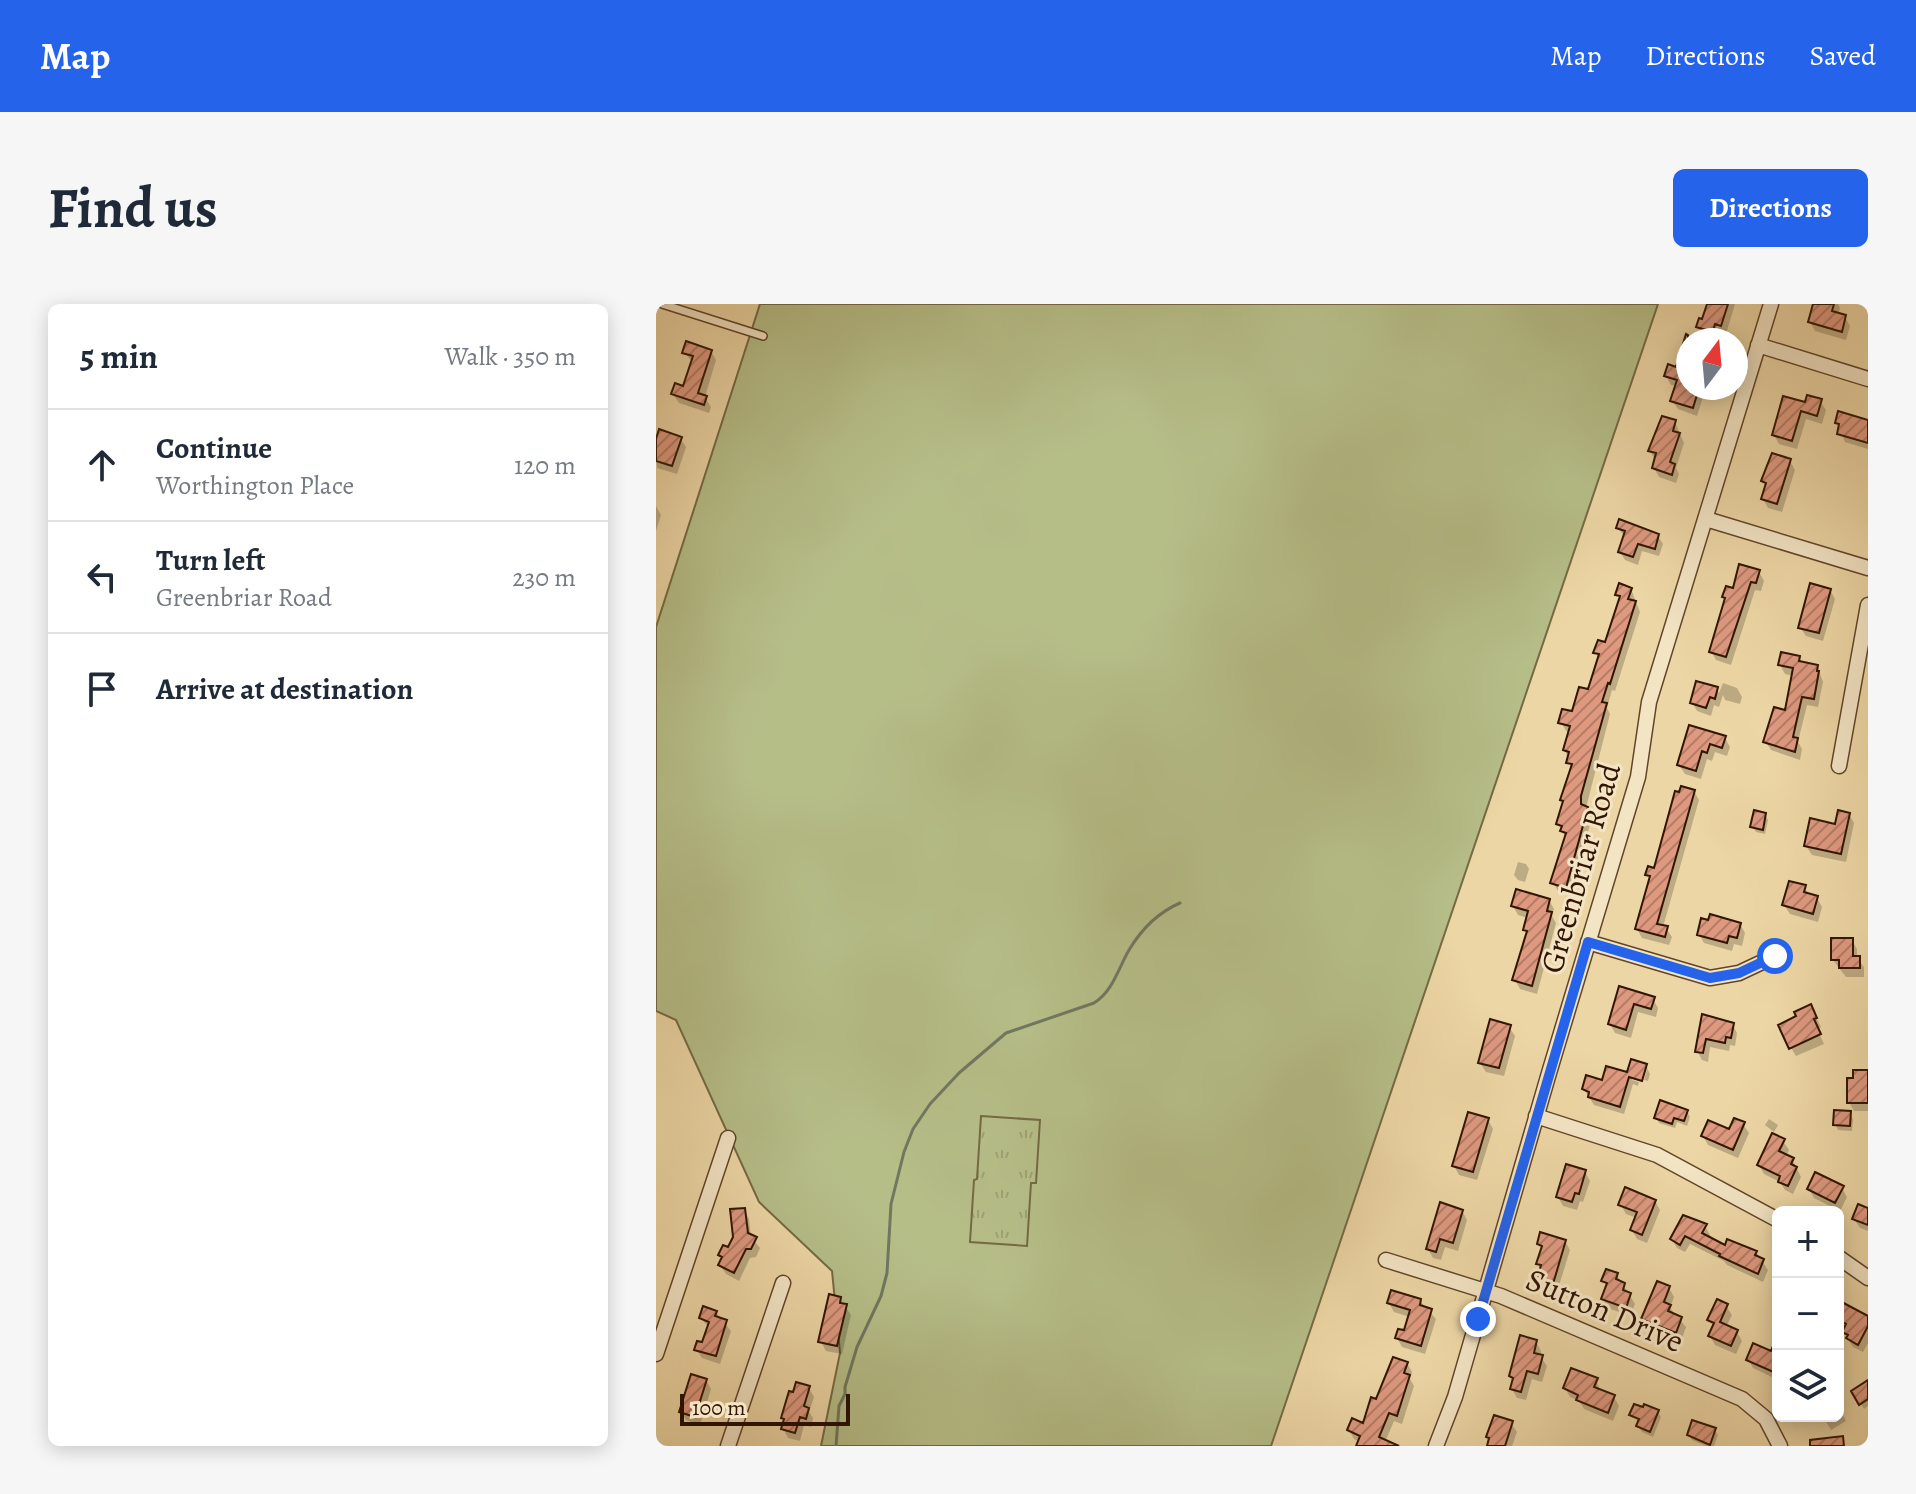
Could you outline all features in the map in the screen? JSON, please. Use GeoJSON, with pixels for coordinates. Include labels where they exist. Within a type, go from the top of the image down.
{"type":"FeatureCollection","features":[{"type":"Feature","properties":{"kind":"street","name":"Greenbriar Road"},"geometry":{"type":"LineString","coordinates":[[1436,1446],[1455,1397],[1638,777],[1649,702],[1771,304]]}},
{"type":"Feature","properties":{"kind":"street"},"geometry":{"type":"LineString","coordinates":[[1758,345],[1868,379]]}},
{"type":"Feature","properties":{"kind":"street"},"geometry":{"type":"LineString","coordinates":[[1706,519],[1868,568]]}},
{"type":"Feature","properties":{"kind":"street"},"geometry":{"type":"LineString","coordinates":[[1839,766],[1868,605]]}},
{"type":"Feature","properties":{"kind":"street"},"geometry":{"type":"LineString","coordinates":[[1588,942],[1710,978],[1739,973],[1775,956]]}},
{"type":"Feature","properties":{"kind":"street"},"geometry":{"type":"LineString","coordinates":[[1536,1116],[1657,1155],[1772,1217]]}},
{"type":"Feature","properties":{"kind":"street"},"geometry":{"type":"LineString","coordinates":[[656,1354],[728,1138]]}},
{"type":"Feature","properties":{"kind":"street","name":"Sutton Drive"},"geometry":{"type":"LineString","coordinates":[[1386,1260],[1486,1291],[1742,1399],[1766,1419],[1780,1446]]}},
{"type":"Feature","properties":{"kind":"street"},"geometry":{"type":"LineString","coordinates":[[1844,1261],[1868,1278]]}},
{"type":"Feature","properties":{"kind":"street"},"geometry":{"type":"LineString","coordinates":[[728,1446],[783,1283]]}},
{"type":"Feature","properties":{"kind":"lane"},"geometry":{"type":"LineString","coordinates":[[662,304],[763,336]]}},
{"type":"Feature","properties":{"kind":"green space"},"geometry":{"type":"Polygon","coordinates":[[[760,304],[1658,304],[1271,1446],[821,1446],[840,1353],[832,1271],[759,1202],[676,1020],[656,1011],[656,627],[760,304]]]}},
{"type":"Feature","properties":{"kind":"green space"},"geometry":{"type":"Polygon","coordinates":[[[981,1116],[1040,1120],[1036,1183],[1031,1183],[1027,1246],[970,1242],[981,1116]]]}},
{"type":"Feature","properties":{"kind":"building"},"geometry":{"type":"Polygon","coordinates":[[[1707,304],[1728,304],[1721,326],[1696,327],[1699,318],[1702,319],[1707,304]]]}},
{"type":"Feature","properties":{"kind":"building"},"geometry":{"type":"Polygon","coordinates":[[[1813,304],[1834,304],[1832,311],[1846,315],[1842,332],[1808,322],[1813,304]]]}},
{"type":"Feature","properties":{"kind":"building"},"geometry":{"type":"Polygon","coordinates":[[[686,341],[712,350],[698,393],[707,396],[704,405],[671,394],[675,383],[683,386],[693,356],[682,353],[686,341]]]}},
{"type":"Feature","properties":{"kind":"building"},"geometry":{"type":"Polygon","coordinates":[[[1668,364],[1676,367],[1676,380],[1664,376],[1668,364]]]}},
{"type":"Feature","properties":{"kind":"building"},"geometry":{"type":"Polygon","coordinates":[[[1676,383],[1676,400],[1695,400],[1693,408],[1670,401],[1676,383]]]}},
{"type":"Feature","properties":{"kind":"building"},"geometry":{"type":"Polygon","coordinates":[[[1807,395],[1822,399],[1817,416],[1801,411],[1792,441],[1772,435],[1783,396],[1805,402],[1807,395]]]}},
{"type":"Feature","properties":{"kind":"building"},"geometry":{"type":"Polygon","coordinates":[[[1838,411],[1868,420],[1868,443],[1837,434],[1839,424],[1835,423],[1838,411]]]}},
{"type":"Feature","properties":{"kind":"building"},"geometry":{"type":"Polygon","coordinates":[[[1662,416],[1676,420],[1673,431],[1680,433],[1670,462],[1675,464],[1672,475],[1652,468],[1656,453],[1648,451],[1662,416]]]}},
{"type":"Feature","properties":{"kind":"building"},"geometry":{"type":"Polygon","coordinates":[[[659,429],[682,437],[672,466],[656,461],[659,429]]]}},
{"type":"Feature","properties":{"kind":"building"},"geometry":{"type":"Polygon","coordinates":[[[1772,453],[1791,459],[1777,504],[1761,499],[1766,483],[1761,481],[1772,453]]]}},
{"type":"Feature","properties":{"kind":"building"},"geometry":{"type":"Polygon","coordinates":[[[1619,519],[1659,534],[1655,549],[1638,544],[1633,557],[1618,552],[1625,531],[1616,528],[1619,519]]]}},
{"type":"Feature","properties":{"kind":"building"},"geometry":{"type":"Polygon","coordinates":[[[1739,564],[1760,570],[1756,583],[1751,582],[1726,657],[1709,652],[1725,598],[1722,597],[1726,586],[1733,588],[1739,564]]]}},
{"type":"Feature","properties":{"kind":"building"},"geometry":{"type":"Polygon","coordinates":[[[1619,583],[1632,588],[1628,599],[1636,601],[1602,702],[1607,703],[1581,796],[1581,804],[1588,807],[1566,888],[1550,883],[1566,833],[1560,831],[1562,826],[1556,824],[1572,764],[1566,763],[1569,752],[1563,750],[1570,726],[1558,723],[1562,709],[1572,711],[1579,687],[1588,689],[1599,654],[1593,653],[1598,640],[1605,642],[1620,596],[1615,595],[1619,583]]]}},
{"type":"Feature","properties":{"kind":"building"},"geometry":{"type":"Polygon","coordinates":[[[1810,583],[1831,589],[1819,633],[1798,628],[1810,583]]]}},
{"type":"Feature","properties":{"kind":"building"},"geometry":{"type":"Polygon","coordinates":[[[1781,652],[1800,656],[1799,661],[1818,665],[1819,671],[1814,699],[1802,697],[1793,737],[1798,738],[1795,752],[1763,742],[1774,707],[1785,710],[1793,668],[1778,665],[1781,652]]]}},
{"type":"Feature","properties":{"kind":"building"},"geometry":{"type":"Polygon","coordinates":[[[1696,681],[1718,687],[1715,699],[1710,697],[1706,708],[1690,703],[1696,681]]]}},
{"type":"Feature","properties":{"kind":"building"},"geometry":{"type":"Polygon","coordinates":[[[1689,725],[1726,736],[1722,748],[1710,744],[1707,753],[1702,751],[1696,771],[1677,765],[1689,725]]]}},
{"type":"Feature","properties":{"kind":"building"},"geometry":{"type":"Polygon","coordinates":[[[1681,786],[1695,790],[1657,924],[1668,926],[1665,937],[1635,929],[1650,876],[1645,875],[1648,866],[1654,868],[1675,791],[1679,792],[1681,786]]]}},
{"type":"Feature","properties":{"kind":"building"},"geometry":{"type":"Polygon","coordinates":[[[1754,810],[1766,813],[1763,830],[1750,827],[1754,810]]]}},
{"type":"Feature","properties":{"kind":"building"},"geometry":{"type":"Polygon","coordinates":[[[1838,810],[1850,813],[1841,854],[1804,846],[1810,818],[1835,824],[1838,810]]]}},
{"type":"Feature","properties":{"kind":"building"},"geometry":{"type":"Polygon","coordinates":[[[1789,881],[1806,885],[1804,892],[1818,896],[1813,914],[1782,905],[1789,881]]]}},
{"type":"Feature","properties":{"kind":"building"},"geometry":{"type":"Polygon","coordinates":[[[1516,889],[1550,899],[1547,911],[1552,912],[1532,986],[1512,980],[1527,931],[1523,930],[1528,911],[1511,906],[1516,889]]]}},
{"type":"Feature","properties":{"kind":"building"},"geometry":{"type":"Polygon","coordinates":[[[1710,914],[1741,923],[1737,938],[1729,936],[1727,943],[1697,935],[1701,918],[1708,920],[1710,914]]]}},
{"type":"Feature","properties":{"kind":"building"},"geometry":{"type":"Polygon","coordinates":[[[1831,938],[1853,938],[1853,956],[1860,956],[1860,968],[1839,968],[1839,960],[1831,960],[1831,938]]]}},
{"type":"Feature","properties":{"kind":"building"},"geometry":{"type":"Polygon","coordinates":[[[1619,986],[1655,997],[1651,1009],[1634,1004],[1626,1030],[1608,1024],[1619,986]]]}},
{"type":"Feature","properties":{"kind":"building"},"geometry":{"type":"Polygon","coordinates":[[[1811,1004],[1821,1034],[1789,1049],[1778,1025],[1811,1004]]]}},
{"type":"Feature","properties":{"kind":"building"},"geometry":{"type":"Polygon","coordinates":[[[1702,1014],[1734,1023],[1731,1038],[1726,1037],[1725,1043],[1706,1039],[1703,1053],[1695,1052],[1702,1014]]]}},
{"type":"Feature","properties":{"kind":"building"},"geometry":{"type":"Polygon","coordinates":[[[1490,1019],[1511,1025],[1499,1068],[1478,1063],[1490,1019]]]}},
{"type":"Feature","properties":{"kind":"building"},"geometry":{"type":"Polygon","coordinates":[[[1631,1059],[1647,1064],[1642,1081],[1629,1077],[1620,1107],[1588,1097],[1589,1092],[1582,1089],[1586,1075],[1602,1080],[1606,1066],[1627,1072],[1631,1059]]]}},
{"type":"Feature","properties":{"kind":"building"},"geometry":{"type":"Polygon","coordinates":[[[1853,1070],[1868,1070],[1868,1103],[1847,1103],[1847,1078],[1853,1078],[1853,1070]]]}},
{"type":"Feature","properties":{"kind":"building"},"geometry":{"type":"Polygon","coordinates":[[[1660,1100],[1688,1110],[1684,1121],[1674,1118],[1672,1124],[1654,1118],[1660,1100]]]}},
{"type":"Feature","properties":{"kind":"building"},"geometry":{"type":"Polygon","coordinates":[[[1834,1110],[1851,1111],[1850,1126],[1833,1125],[1834,1110]]]}},
{"type":"Feature","properties":{"kind":"building"},"geometry":{"type":"Polygon","coordinates":[[[1468,1112],[1489,1118],[1473,1172],[1452,1166],[1468,1112]]]}},
{"type":"Feature","properties":{"kind":"building"},"geometry":{"type":"Polygon","coordinates":[[[1734,1118],[1745,1122],[1733,1150],[1701,1136],[1708,1120],[1729,1129],[1734,1118]]]}},
{"type":"Feature","properties":{"kind":"building"},"geometry":{"type":"Polygon","coordinates":[[[1772,1133],[1785,1139],[1779,1151],[1794,1158],[1791,1164],[1797,1167],[1788,1186],[1778,1182],[1780,1176],[1757,1165],[1772,1133]]]}},
{"type":"Feature","properties":{"kind":"building"},"geometry":{"type":"Polygon","coordinates":[[[1566,1164],[1586,1170],[1579,1194],[1575,1193],[1572,1202],[1556,1197],[1566,1164]]]}},
{"type":"Feature","properties":{"kind":"building"},"geometry":{"type":"Polygon","coordinates":[[[1815,1172],[1844,1186],[1835,1203],[1807,1189],[1815,1172]]]}},
{"type":"Feature","properties":{"kind":"building"},"geometry":{"type":"Polygon","coordinates":[[[1625,1187],[1656,1200],[1642,1235],[1630,1230],[1637,1212],[1618,1205],[1625,1187]]]}},
{"type":"Feature","properties":{"kind":"building"},"geometry":{"type":"Polygon","coordinates":[[[1440,1202],[1463,1210],[1453,1243],[1440,1239],[1436,1252],[1426,1249],[1440,1202]]]}},
{"type":"Feature","properties":{"kind":"building"},"geometry":{"type":"Polygon","coordinates":[[[1858,1204],[1868,1208],[1868,1225],[1852,1219],[1858,1204]]]}},
{"type":"Feature","properties":{"kind":"building"},"geometry":{"type":"Polygon","coordinates":[[[745,1208],[748,1233],[757,1237],[751,1249],[746,1249],[734,1273],[718,1265],[722,1257],[718,1255],[723,1245],[728,1247],[733,1237],[730,1209],[745,1208]]]}},
{"type":"Feature","properties":{"kind":"building"},"geometry":{"type":"Polygon","coordinates":[[[1683,1215],[1707,1224],[1702,1233],[1725,1245],[1727,1239],[1757,1251],[1755,1255],[1764,1259],[1758,1274],[1685,1236],[1680,1245],[1670,1239],[1683,1215]]]}},
{"type":"Feature","properties":{"kind":"building"},"geometry":{"type":"Polygon","coordinates":[[[1540,1232],[1566,1240],[1553,1284],[1537,1279],[1541,1265],[1536,1264],[1542,1246],[1537,1244],[1540,1232]]]}},
{"type":"Feature","properties":{"kind":"building"},"geometry":{"type":"Polygon","coordinates":[[[1606,1269],[1618,1273],[1616,1279],[1625,1283],[1623,1290],[1631,1293],[1626,1308],[1601,1299],[1607,1283],[1601,1281],[1606,1269]]]}},
{"type":"Feature","properties":{"kind":"building"},"geometry":{"type":"Polygon","coordinates":[[[1657,1281],[1670,1286],[1664,1302],[1671,1305],[1668,1311],[1682,1317],[1676,1333],[1641,1319],[1657,1281]]]}},
{"type":"Feature","properties":{"kind":"building"},"geometry":{"type":"Polygon","coordinates":[[[1391,1290],[1421,1299],[1420,1305],[1432,1309],[1421,1346],[1395,1338],[1398,1329],[1404,1330],[1410,1310],[1387,1303],[1391,1290]]]}},
{"type":"Feature","properties":{"kind":"building"},"geometry":{"type":"Polygon","coordinates":[[[829,1294],[841,1297],[840,1303],[847,1304],[837,1346],[818,1342],[829,1294]]]}},
{"type":"Feature","properties":{"kind":"building"},"geometry":{"type":"Polygon","coordinates":[[[1717,1299],[1728,1304],[1720,1322],[1738,1330],[1731,1346],[1708,1336],[1714,1323],[1707,1320],[1717,1299]]]}},
{"type":"Feature","properties":{"kind":"building"},"geometry":{"type":"Polygon","coordinates":[[[1844,1303],[1868,1316],[1868,1326],[1858,1345],[1846,1338],[1844,1303]]]}},
{"type":"Feature","properties":{"kind":"building"},"geometry":{"type":"Polygon","coordinates":[[[703,1306],[717,1311],[715,1316],[727,1320],[716,1356],[694,1350],[697,1341],[702,1342],[709,1322],[699,1318],[703,1306]]]}},
{"type":"Feature","properties":{"kind":"building"},"geometry":{"type":"Polygon","coordinates":[[[1520,1335],[1537,1340],[1534,1353],[1543,1355],[1538,1374],[1527,1371],[1521,1392],[1510,1389],[1513,1378],[1509,1376],[1520,1335]]]}},
{"type":"Feature","properties":{"kind":"building"},"geometry":{"type":"Polygon","coordinates":[[[1753,1343],[1771,1351],[1772,1349],[1772,1371],[1746,1360],[1753,1343]]]}},
{"type":"Feature","properties":{"kind":"building"},"geometry":{"type":"Polygon","coordinates":[[[1393,1357],[1408,1362],[1404,1373],[1410,1375],[1397,1416],[1389,1413],[1379,1437],[1399,1446],[1356,1446],[1360,1436],[1347,1430],[1352,1418],[1363,1423],[1371,1397],[1376,1399],[1393,1357]]]}},
{"type":"Feature","properties":{"kind":"building"},"geometry":{"type":"Polygon","coordinates":[[[1571,1368],[1598,1378],[1594,1387],[1615,1395],[1608,1413],[1576,1400],[1578,1395],[1563,1388],[1571,1368]]]}},
{"type":"Feature","properties":{"kind":"building"},"geometry":{"type":"Polygon","coordinates":[[[691,1374],[707,1379],[695,1417],[679,1412],[691,1374]]]}},
{"type":"Feature","properties":{"kind":"building"},"geometry":{"type":"Polygon","coordinates":[[[1868,1380],[1868,1399],[1859,1405],[1851,1391],[1868,1380]]]}},
{"type":"Feature","properties":{"kind":"building"},"geometry":{"type":"Polygon","coordinates":[[[796,1382],[810,1386],[804,1406],[809,1408],[806,1419],[800,1417],[795,1433],[781,1429],[784,1419],[781,1418],[789,1391],[793,1392],[796,1382]]]}},
{"type":"Feature","properties":{"kind":"building"},"geometry":{"type":"Polygon","coordinates":[[[1634,1404],[1659,1410],[1650,1432],[1636,1426],[1639,1419],[1629,1415],[1634,1404]]]}},
{"type":"Feature","properties":{"kind":"building"},"geometry":{"type":"Polygon","coordinates":[[[1494,1415],[1513,1421],[1505,1446],[1487,1446],[1489,1438],[1486,1437],[1494,1415]]]}},
{"type":"Feature","properties":{"kind":"building"},"geometry":{"type":"Polygon","coordinates":[[[1692,1420],[1716,1428],[1710,1445],[1687,1435],[1692,1420]]]}},
{"type":"Feature","properties":{"kind":"building"},"geometry":{"type":"Polygon","coordinates":[[[1843,1436],[1844,1446],[1810,1446],[1810,1440],[1843,1436]]]}},
{"type":"Feature","properties":{"kind":"waterway"},"geometry":{"type":"LineString","coordinates":[[836,1446],[839,1406],[857,1347],[881,1296],[887,1273],[891,1204],[913,1129],[930,1104],[959,1073],[1006,1033],[1101,998],[1139,935],[1151,922],[1180,903]]}},
{"type":"Feature","properties":{"kind":"route"},"geometry":{"type":"LineString","coordinates":[[1478,1319],[1588,942],[1710,978],[1739,973],[1775,956]]}}]}
